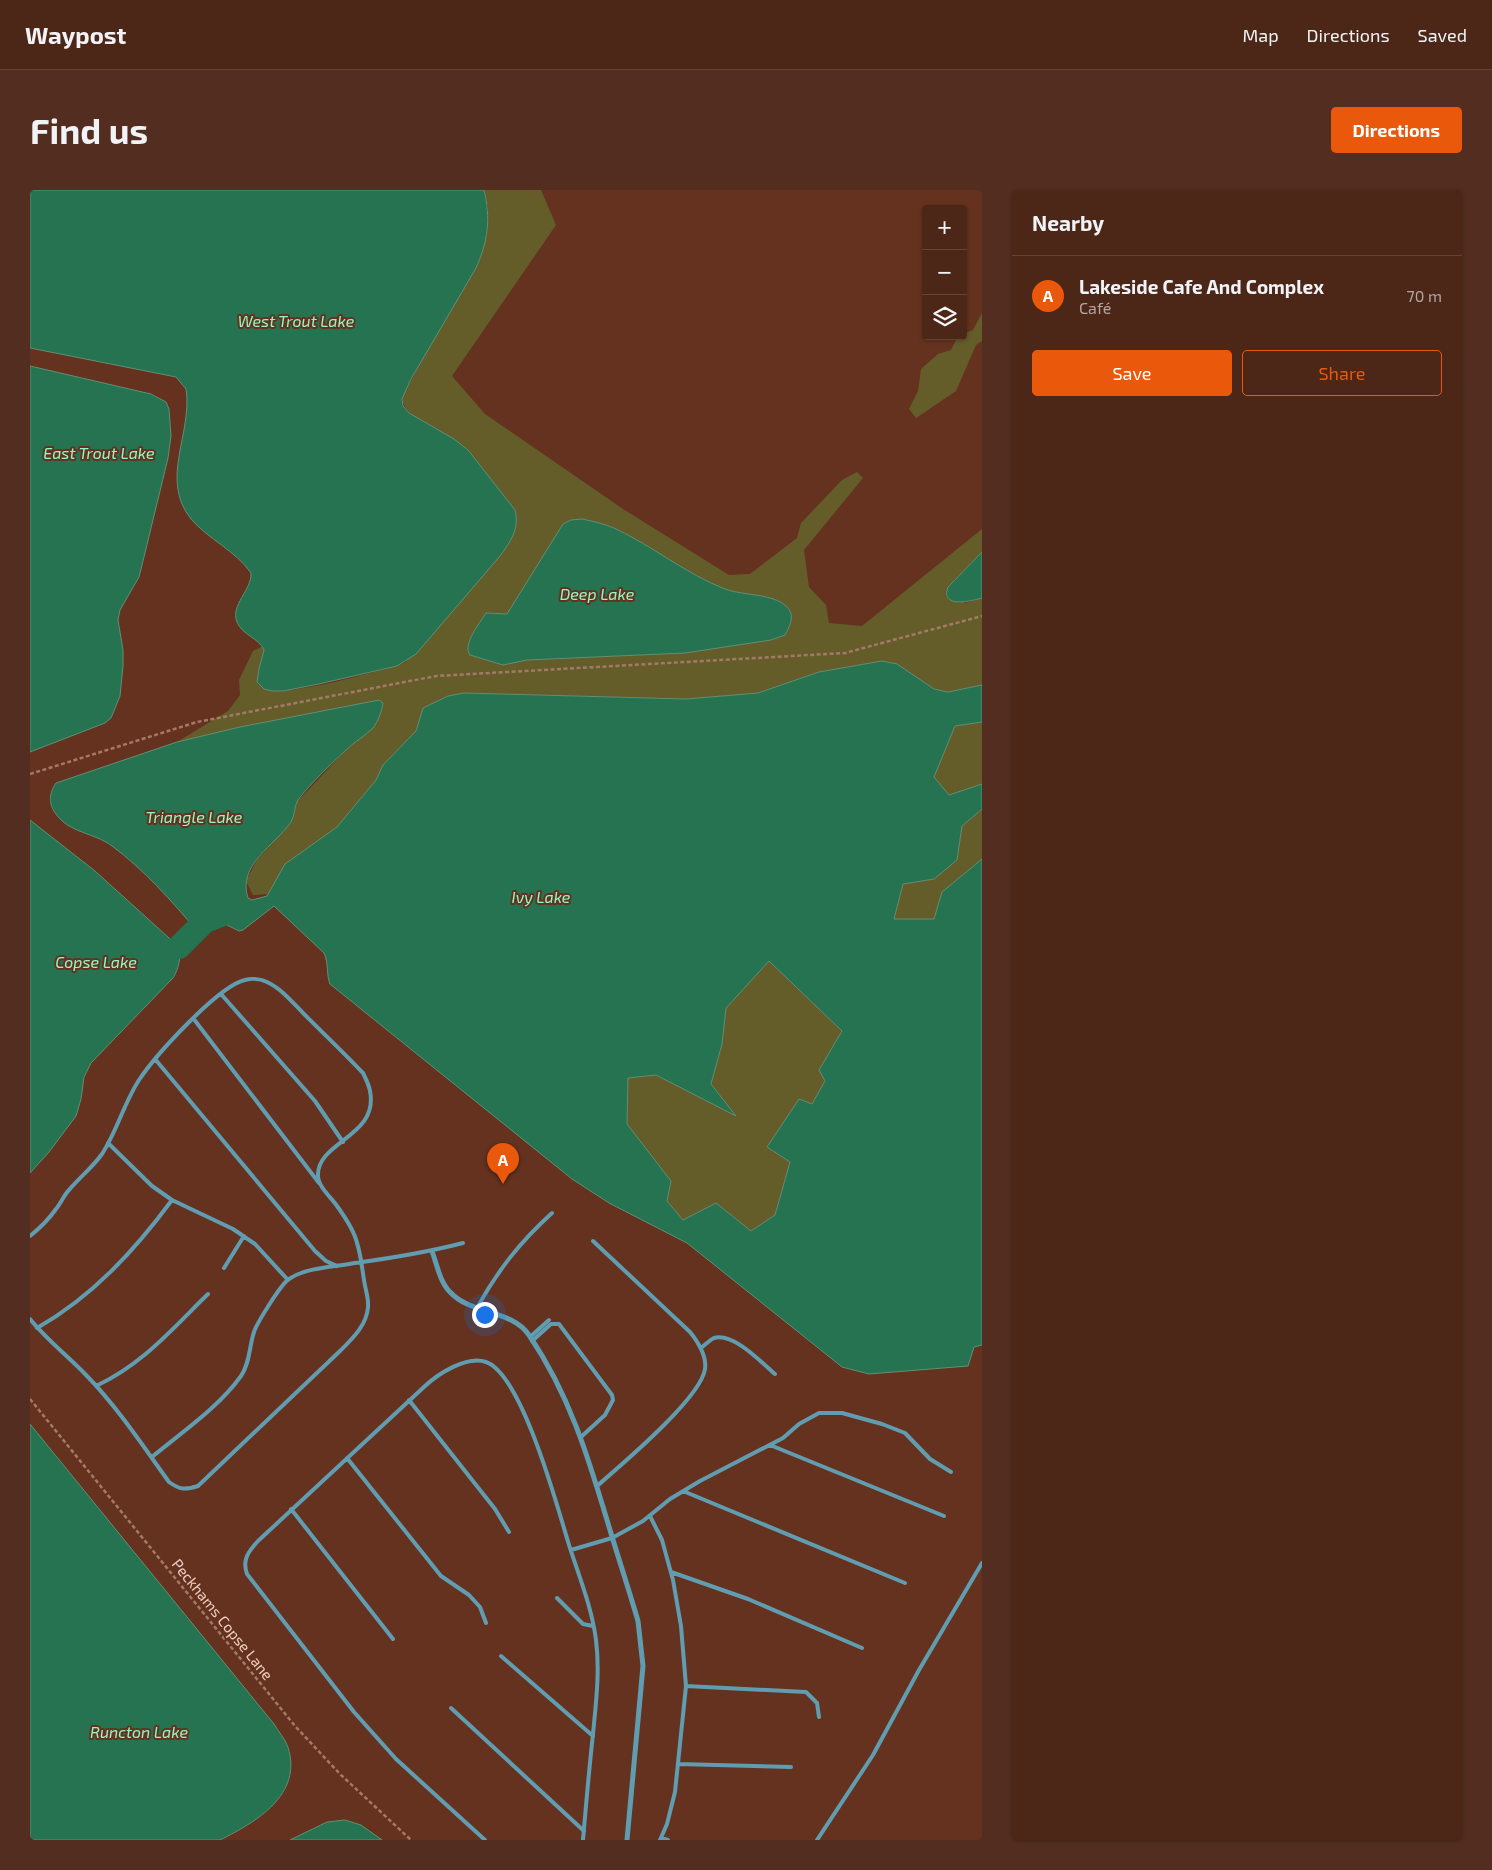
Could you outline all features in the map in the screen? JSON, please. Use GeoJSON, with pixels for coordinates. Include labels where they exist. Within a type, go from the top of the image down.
{"type":"FeatureCollection","features":[{"type":"Feature","properties":{"kind":"street"},"geometry":{"type":"LineString","coordinates":[[432,1251],[443,1281],[450,1292],[462,1301],[504,1317],[518,1325],[531,1339],[554,1377],[581,1437],[638,1621],[642,1648],[643,1666],[627,1840]]}},
{"type":"Feature","properties":{"kind":"lane"},"geometry":{"type":"LineString","coordinates":[[30,1236],[40,1229],[68,1191],[90,1170],[108,1143],[140,1078],[155,1059],[193,1018],[228,988],[245,980],[256,979],[267,982],[283,994],[363,1073],[370,1090],[371,1100],[365,1120],[343,1142],[325,1155],[318,1174],[320,1184]]}},
{"type":"Feature","properties":{"kind":"lane"},"geometry":{"type":"LineString","coordinates":[[221,994],[314,1102],[343,1142]]}},
{"type":"Feature","properties":{"kind":"lane"},"geometry":{"type":"LineString","coordinates":[[30,1319],[96,1386],[152,1457],[169,1482],[177,1488],[186,1489],[198,1486],[357,1333],[364,1322],[368,1307],[358,1243],[351,1228],[320,1184],[193,1018]]}},
{"type":"Feature","properties":{"kind":"lane"},"geometry":{"type":"LineString","coordinates":[[155,1059],[315,1251],[326,1261],[337,1266]]}},
{"type":"Feature","properties":{"kind":"lane"},"geometry":{"type":"LineString","coordinates":[[108,1143],[152,1186],[172,1200],[233,1229],[255,1244],[288,1280]]}},
{"type":"Feature","properties":{"kind":"lane"},"geometry":{"type":"LineString","coordinates":[[37,1328],[61,1314],[90,1291],[152,1227],[172,1200]]}},
{"type":"Feature","properties":{"kind":"lane"},"geometry":{"type":"LineString","coordinates":[[477,1308],[508,1259],[530,1233],[552,1213]]}},
{"type":"Feature","properties":{"kind":"lane"},"geometry":{"type":"LineString","coordinates":[[224,1268],[244,1236]]}},
{"type":"Feature","properties":{"kind":"lane"},"geometry":{"type":"LineString","coordinates":[[594,1241],[690,1332],[701,1348],[705,1370],[698,1386],[682,1407],[649,1440],[597,1486]]}},
{"type":"Feature","properties":{"kind":"lane"},"geometry":{"type":"LineString","coordinates":[[152,1457],[206,1413],[242,1374],[248,1360],[254,1330],[279,1290],[288,1280],[302,1273],[432,1251],[463,1243]]}},
{"type":"Feature","properties":{"kind":"lane"},"geometry":{"type":"LineString","coordinates":[[96,1386],[118,1375],[146,1355],[208,1294]]}},
{"type":"Feature","properties":{"kind":"lane"},"geometry":{"type":"LineString","coordinates":[[531,1339],[549,1320]]}},
{"type":"Feature","properties":{"kind":"lane"},"geometry":{"type":"LineString","coordinates":[[531,1339],[551,1324],[559,1324],[612,1395],[613,1400],[605,1415],[581,1437]]}},
{"type":"Feature","properties":{"kind":"lane"},"geometry":{"type":"LineString","coordinates":[[701,1348],[714,1338],[727,1338],[739,1343],[775,1374]]}},
{"type":"Feature","properties":{"kind":"lane"},"geometry":{"type":"LineString","coordinates":[[486,1840],[396,1759],[354,1712],[247,1574],[244,1566],[245,1558],[251,1549],[409,1400],[439,1374],[460,1365],[476,1361],[486,1362],[497,1369],[515,1396],[539,1449],[571,1550],[596,1639],[598,1667],[583,1840]]}},
{"type":"Feature","properties":{"kind":"lane"},"geometry":{"type":"LineString","coordinates":[[409,1400],[495,1509],[509,1532]]}},
{"type":"Feature","properties":{"kind":"lane"},"geometry":{"type":"LineString","coordinates":[[571,1550],[612,1538],[643,1522],[670,1499],[700,1481],[783,1438],[799,1424],[820,1413],[842,1413],[882,1424],[905,1433],[930,1459],[951,1472]]}},
{"type":"Feature","properties":{"kind":"lane"},"geometry":{"type":"LineString","coordinates":[[770,1445],[944,1516]]}},
{"type":"Feature","properties":{"kind":"lane"},"geometry":{"type":"LineString","coordinates":[[347,1458],[441,1576],[469,1595],[480,1607],[486,1623]]}},
{"type":"Feature","properties":{"kind":"lane"},"geometry":{"type":"LineString","coordinates":[[683,1491],[905,1583]]}},
{"type":"Feature","properties":{"kind":"lane"},"geometry":{"type":"LineString","coordinates":[[291,1510],[393,1639]]}},
{"type":"Feature","properties":{"kind":"lane"},"geometry":{"type":"LineString","coordinates":[[650,1516],[662,1540],[671,1572],[681,1626],[686,1686],[675,1792],[668,1824],[660,1839],[668,1840]]}},
{"type":"Feature","properties":{"kind":"lane"},"geometry":{"type":"LineString","coordinates":[[817,1840],[874,1755],[919,1670],[982,1563]]}},
{"type":"Feature","properties":{"kind":"lane"},"geometry":{"type":"LineString","coordinates":[[671,1572],[748,1599],[862,1648]]}},
{"type":"Feature","properties":{"kind":"lane"},"geometry":{"type":"LineString","coordinates":[[557,1598],[583,1624],[593,1626]]}},
{"type":"Feature","properties":{"kind":"lane"},"geometry":{"type":"LineString","coordinates":[[501,1656],[593,1736]]}},
{"type":"Feature","properties":{"kind":"lane"},"geometry":{"type":"LineString","coordinates":[[686,1686],[806,1692],[817,1703],[819,1717]]}},
{"type":"Feature","properties":{"kind":"lane"},"geometry":{"type":"LineString","coordinates":[[451,1708],[584,1831]]}},
{"type":"Feature","properties":{"kind":"lane"},"geometry":{"type":"LineString","coordinates":[[678,1764],[791,1767]]}},
{"type":"Feature","properties":{"kind":"path"},"geometry":{"type":"LineString","coordinates":[[30,774],[197,722],[436,676],[845,653],[982,616]]}},
{"type":"Feature","properties":{"kind":"path","name":"Peckhams Copse Lane"},"geometry":{"type":"LineString","coordinates":[[30,1400],[295,1726],[340,1774],[411,1840]]}},
{"type":"Feature","properties":{"kind":"shaded area"},"geometry":{"type":"Polygon","coordinates":[[[484,190],[541,190],[556,225],[452,376],[485,414],[623,509],[729,575],[750,574],[797,538],[801,523],[842,480],[857,472],[863,478],[804,550],[809,587],[826,605],[829,623],[862,626],[982,529],[982,552],[948,587],[965,603],[982,598],[982,685],[948,692],[934,689],[882,661],[819,672],[758,693],[686,699],[464,693],[448,696],[423,708],[416,731],[383,765],[376,780],[337,827],[285,864],[269,894],[253,895],[246,881],[257,860],[292,821],[297,802],[346,750],[373,727],[177,742],[228,711],[240,695],[239,680],[253,651],[263,646],[264,654],[259,669],[272,691],[335,682],[397,666],[407,661],[425,423],[407,410],[402,398],[487,235],[488,208],[484,190]]]}},
{"type":"Feature","properties":{"kind":"shaded area"},"geometry":{"type":"Polygon","coordinates":[[[982,313],[982,341],[976,345],[956,391],[916,418],[909,409],[918,391],[921,369],[938,354],[951,350],[956,340],[967,340],[967,332],[973,330],[982,313]]]}},
{"type":"Feature","properties":{"kind":"shaded area"},"geometry":{"type":"Polygon","coordinates":[[[982,722],[982,784],[949,795],[934,777],[955,726],[982,722]]]}},
{"type":"Feature","properties":{"kind":"shaded area"},"geometry":{"type":"Polygon","coordinates":[[[982,809],[982,859],[942,892],[935,919],[894,919],[903,884],[934,879],[957,860],[962,826],[982,809]]]}},
{"type":"Feature","properties":{"kind":"shaded area"},"geometry":{"type":"Polygon","coordinates":[[[769,960],[842,1031],[819,1070],[825,1081],[812,1104],[767,1147],[790,1162],[775,1215],[751,1231],[716,1203],[683,1220],[667,1201],[627,1124],[628,1077],[656,1075],[735,1115],[711,1084],[722,1044],[726,1008],[769,960]]]}},
{"type":"Feature","properties":{"kind":"water","name":"West Trout Lake"},"geometry":{"type":"Polygon","coordinates":[[[30,190],[484,190],[488,220],[486,239],[480,258],[411,379],[402,399],[403,406],[409,413],[454,439],[468,450],[515,510],[516,523],[510,540],[500,556],[416,654],[397,666],[283,691],[264,689],[257,682],[264,650],[258,642],[239,626],[236,616],[236,610],[248,585],[251,573],[238,558],[205,533],[191,519],[182,504],[178,488],[177,472],[187,406],[186,389],[176,377],[30,348],[30,190]]]}},
{"type":"Feature","properties":{"kind":"water","name":"East Trout Lake"},"geometry":{"type":"Polygon","coordinates":[[[30,366],[151,394],[166,402],[169,409],[171,436],[168,458],[139,577],[120,610],[118,620],[123,650],[123,666],[120,696],[111,718],[105,723],[30,752],[30,366]]]}},
{"type":"Feature","properties":{"kind":"water","name":"Deep Lake"},"geometry":{"type":"Polygon","coordinates":[[[582,519],[614,528],[697,576],[725,589],[781,602],[790,610],[791,614],[791,621],[785,635],[771,640],[685,653],[527,660],[503,665],[470,655],[468,645],[486,613],[507,614],[563,524],[571,520],[582,519]]]}},
{"type":"Feature","properties":{"kind":"water"},"geometry":{"type":"Polygon","coordinates":[[[982,552],[982,598],[971,601],[952,601],[948,598],[948,587],[982,552]]]}},
{"type":"Feature","properties":{"kind":"water","name":"Ivy Lake"},"geometry":{"type":"Polygon","coordinates":[[[882,661],[897,664],[934,689],[948,692],[982,685],[982,722],[955,726],[934,777],[949,795],[982,784],[982,809],[962,826],[957,860],[934,879],[903,884],[894,919],[934,919],[942,892],[982,859],[982,1345],[974,1347],[968,1366],[869,1374],[842,1367],[687,1243],[609,1203],[572,1179],[330,984],[324,953],[274,906],[243,930],[239,931],[219,921],[202,931],[196,930],[135,864],[112,846],[75,829],[61,820],[53,810],[51,802],[52,791],[56,783],[177,742],[240,727],[379,700],[383,703],[381,713],[373,728],[349,747],[308,788],[297,802],[291,822],[259,856],[248,875],[246,886],[248,898],[252,900],[267,896],[285,864],[337,827],[376,780],[383,765],[416,731],[423,708],[448,696],[464,693],[686,699],[758,693],[819,672],[882,661]],[[769,961],[726,1008],[722,1044],[711,1084],[736,1116],[656,1075],[628,1078],[627,1124],[671,1181],[667,1201],[683,1220],[716,1203],[751,1231],[775,1215],[790,1162],[767,1147],[799,1099],[812,1104],[825,1081],[819,1070],[842,1031],[769,961]]]}},
{"type":"Feature","properties":{"kind":"water","name":"Copse Lake"},"geometry":{"type":"Polygon","coordinates":[[[30,820],[95,871],[179,947],[180,959],[173,978],[91,1063],[84,1077],[76,1116],[49,1152],[30,1173],[30,820]]]}},
{"type":"Feature","properties":{"kind":"water","name":"Runcton Lake"},"geometry":{"type":"Polygon","coordinates":[[[30,1424],[274,1724],[287,1744],[291,1764],[289,1779],[283,1793],[273,1805],[248,1825],[220,1840],[30,1840],[30,1424]]]}},
{"type":"Feature","properties":{"kind":"water"},"geometry":{"type":"Polygon","coordinates":[[[345,1820],[361,1825],[382,1840],[290,1840],[327,1822],[345,1820]]]}},
{"type":"Feature","properties":{"kind":"waterway"},"geometry":{"type":"LineString","coordinates":[[179,947],[205,921],[223,914]]}},
{"type":"Feature","properties":{"kind":"place","name":"Lakeside Cafe And Complex"},"geometry":{"type":"Point","coordinates":[503,1184]}},
{"type":"Feature","properties":{"kind":"water label","name":"Triangle Lake"},"geometry":{"type":"Point","coordinates":[194,816]}}]}
